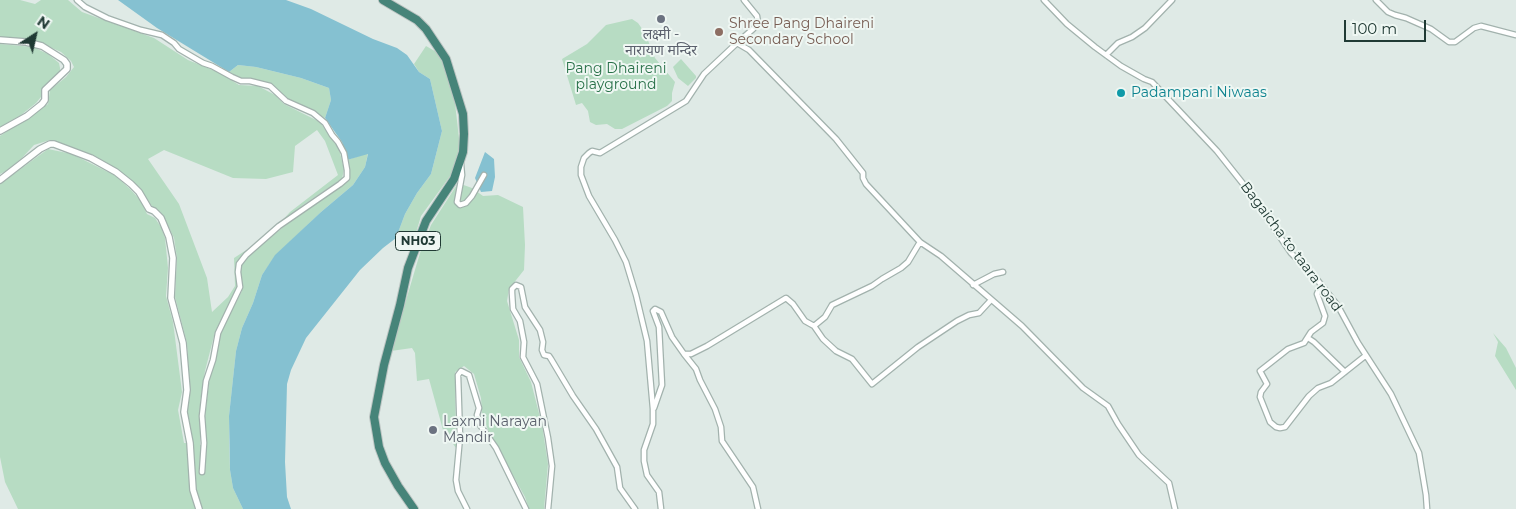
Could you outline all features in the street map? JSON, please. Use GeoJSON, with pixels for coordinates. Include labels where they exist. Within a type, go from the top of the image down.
{"type":"FeatureCollection","features":[{"type":"Feature","properties":{"kind":"highway","name":"NH03"},"geometry":{"type":"LineString","coordinates":[[383,0],[417,20],[426,29],[446,59],[463,114],[463,152],[454,179],[426,221],[408,268],[384,365],[374,418],[378,448],[398,486],[414,509]]}},
{"type":"Feature","properties":{"kind":"street"},"geometry":{"type":"LineString","coordinates":[[77,0],[85,7],[107,18],[162,35],[179,49],[232,77],[241,81],[250,81],[270,86],[286,100],[312,113],[325,123],[344,153],[347,178],[280,226],[246,255],[239,264],[240,287],[218,333],[206,381],[202,416],[204,443],[202,472]]}},
{"type":"Feature","properties":{"kind":"street"},"geometry":{"type":"LineString","coordinates":[[661,509],[659,492],[647,475],[644,460],[644,450],[653,424],[654,409],[647,341],[634,286],[623,254],[589,196],[581,175],[581,167],[584,158],[589,153],[600,153],[686,101],[704,74],[758,23],[757,16],[744,0]]}},
{"type":"Feature","properties":{"kind":"street","name":"Bagaicha to taara road"},"geometry":{"type":"LineString","coordinates":[[1044,0],[1067,24],[1106,55],[1121,66],[1152,82],[1180,111],[1217,151],[1248,190],[1292,252],[1338,306],[1365,356],[1391,394],[1419,453],[1427,509]]}},
{"type":"Feature","properties":{"kind":"street"},"geometry":{"type":"LineString","coordinates":[[1106,55],[1118,43],[1145,28],[1172,0]]}},
{"type":"Feature","properties":{"kind":"street"},"geometry":{"type":"LineString","coordinates":[[1376,0],[1388,12],[1431,29],[1449,42],[1456,42],[1474,28],[1480,26],[1516,35]]}},
{"type":"Feature","properties":{"kind":"street"},"geometry":{"type":"LineString","coordinates":[[0,40],[26,42],[42,46],[64,60],[67,64],[67,69],[45,90],[42,104],[27,116],[0,131]]}},
{"type":"Feature","properties":{"kind":"street"},"geometry":{"type":"LineString","coordinates":[[737,42],[749,50],[836,139],[863,173],[866,184],[920,242],[941,256],[1022,326],[1083,388],[1108,406],[1139,455],[1169,483],[1175,509]]}},
{"type":"Feature","properties":{"kind":"street"},"geometry":{"type":"LineString","coordinates":[[0,180],[40,149],[54,144],[92,158],[116,172],[139,192],[149,209],[161,218],[170,238],[173,258],[171,298],[183,343],[187,390],[184,412],[190,443],[193,490],[199,509]]}},
{"type":"Feature","properties":{"kind":"street"},"geometry":{"type":"LineString","coordinates":[[463,152],[462,175],[456,202],[460,205],[466,203],[484,176]]}},
{"type":"Feature","properties":{"kind":"street"},"geometry":{"type":"LineString","coordinates":[[814,326],[825,317],[832,305],[872,286],[882,278],[901,268],[908,262],[920,242]]}},
{"type":"Feature","properties":{"kind":"street"},"geometry":{"type":"LineString","coordinates":[[973,285],[994,274],[1003,272]]}},
{"type":"Feature","properties":{"kind":"street"},"geometry":{"type":"LineString","coordinates":[[548,509],[552,466],[537,384],[523,357],[524,342],[520,321],[513,310],[512,289],[516,285],[521,287],[525,307],[540,330],[544,355],[549,356],[596,429],[617,467],[620,488],[634,509]]}},
{"type":"Feature","properties":{"kind":"street"},"geometry":{"type":"LineString","coordinates":[[1321,285],[1318,290],[1318,297],[1325,316],[1324,319],[1304,342],[1288,350],[1260,371],[1267,384],[1261,392],[1261,403],[1270,422],[1276,427],[1285,427],[1318,388],[1331,383],[1365,356]]}},
{"type":"Feature","properties":{"kind":"street"},"geometry":{"type":"LineString","coordinates":[[684,354],[691,354],[707,346],[786,298],[793,304],[805,321],[814,326],[820,336],[836,351],[852,359],[870,384],[872,384],[918,347],[957,321],[969,315],[979,313],[991,300]]}},
{"type":"Feature","properties":{"kind":"street"},"geometry":{"type":"LineString","coordinates":[[654,409],[662,386],[659,327],[653,311],[655,309],[661,312],[672,337],[696,369],[715,409],[721,427],[722,441],[753,487],[758,509]]}},
{"type":"Feature","properties":{"kind":"street"},"geometry":{"type":"LineString","coordinates":[[1308,338],[1345,372]]}},
{"type":"Feature","properties":{"kind":"street"},"geometry":{"type":"LineString","coordinates":[[467,509],[458,492],[456,480],[460,437],[458,375],[461,371],[469,375],[478,408],[477,415],[480,425],[496,448],[526,509]]}},
{"type":"Feature","properties":{"kind":"green space"},"geometry":{"type":"Polygon","coordinates":[[[0,0],[20,0],[35,4],[41,0],[68,0],[82,12],[154,38],[188,60],[218,72],[239,85],[258,86],[275,95],[284,104],[320,122],[339,149],[344,169],[342,179],[303,205],[272,232],[290,212],[338,175],[325,141],[317,130],[295,146],[293,172],[266,179],[233,178],[164,150],[148,159],[179,204],[207,278],[212,312],[228,297],[235,286],[234,258],[264,238],[238,264],[236,278],[238,287],[215,332],[205,371],[200,403],[200,445],[206,445],[205,417],[210,375],[219,336],[242,291],[240,268],[247,257],[287,224],[348,180],[350,175],[347,160],[368,153],[365,167],[353,185],[321,212],[275,256],[262,275],[242,328],[236,351],[229,416],[229,441],[233,488],[243,509],[18,509],[5,482],[0,457],[0,184],[48,149],[72,154],[116,176],[141,201],[147,214],[155,218],[161,227],[165,238],[168,268],[166,296],[173,322],[182,392],[178,410],[184,443],[191,443],[186,414],[190,392],[187,343],[175,297],[177,258],[174,238],[163,215],[151,205],[140,188],[117,169],[95,156],[50,140],[34,145],[22,158],[0,174],[0,136],[48,104],[50,90],[66,77],[74,67],[71,61],[61,52],[43,44],[12,37],[0,37],[0,0]]]}},
{"type":"Feature","properties":{"kind":"green space","name":"Pang Dhaireni playground"},"geometry":{"type":"Polygon","coordinates":[[[632,19],[638,23],[645,33],[655,58],[675,82],[672,101],[667,106],[622,129],[615,129],[607,124],[596,125],[590,122],[588,111],[582,103],[576,105],[562,59],[587,44],[606,25],[632,19]]]}},
{"type":"Feature","properties":{"kind":"green space"},"geometry":{"type":"Polygon","coordinates":[[[0,44],[33,47],[48,54],[59,63],[60,72],[44,86],[41,97],[36,103],[21,115],[0,127],[0,44]]]}},
{"type":"Feature","properties":{"kind":"green space"},"geometry":{"type":"Polygon","coordinates":[[[426,46],[440,54],[455,103],[460,147],[453,172],[421,216],[412,246],[407,251],[400,247],[396,238],[405,214],[431,174],[442,131],[430,79],[419,72],[414,64],[426,46]]]}},
{"type":"Feature","properties":{"kind":"green space"},"geometry":{"type":"Polygon","coordinates":[[[681,59],[696,76],[688,86],[678,78],[673,67],[681,59]]]}},
{"type":"Feature","properties":{"kind":"green space"},"geometry":{"type":"Polygon","coordinates":[[[238,65],[256,67],[301,78],[329,88],[331,100],[325,118],[287,99],[273,85],[258,80],[239,78],[229,72],[238,65]]]}},
{"type":"Feature","properties":{"kind":"green space"},"geometry":{"type":"Polygon","coordinates":[[[458,183],[472,188],[483,196],[498,195],[523,207],[524,270],[509,289],[507,301],[519,340],[519,357],[531,382],[542,425],[548,464],[544,509],[529,509],[525,497],[488,430],[482,414],[481,398],[474,374],[464,366],[455,372],[456,448],[443,430],[429,379],[417,381],[415,353],[412,348],[391,351],[420,253],[431,225],[458,183]]]}},
{"type":"Feature","properties":{"kind":"green space"},"geometry":{"type":"Polygon","coordinates":[[[1493,333],[1506,348],[1516,368],[1516,390],[1495,356],[1498,342],[1493,333]]]}},
{"type":"Feature","properties":{"kind":"water"},"geometry":{"type":"Polygon","coordinates":[[[118,0],[286,0],[311,9],[373,39],[397,48],[407,55],[419,72],[430,79],[442,131],[431,174],[405,214],[396,238],[360,270],[306,338],[291,370],[287,384],[285,462],[287,497],[291,509],[243,509],[233,488],[230,470],[229,416],[236,351],[242,328],[262,275],[275,255],[353,185],[365,167],[368,154],[347,160],[342,142],[325,118],[331,100],[329,88],[301,78],[256,67],[238,65],[229,72],[157,28],[118,0]]]}},
{"type":"Feature","properties":{"kind":"water"},"geometry":{"type":"Polygon","coordinates":[[[485,152],[494,159],[495,177],[492,191],[481,192],[475,178],[485,152]]]}},
{"type":"Feature","properties":{"kind":"place","name":"लक्ष्मी - नारायण मन्दिर"},"geometry":{"type":"Point","coordinates":[661,19]}},
{"type":"Feature","properties":{"kind":"place","name":"Shree Pang Dhaireni Secondary School"},"geometry":{"type":"Point","coordinates":[719,32]}},
{"type":"Feature","properties":{"kind":"place","name":"Padampani Niwaas"},"geometry":{"type":"Point","coordinates":[1121,93]}},
{"type":"Feature","properties":{"kind":"place","name":"Laxmi Narayan Mandir"},"geometry":{"type":"Point","coordinates":[433,430]}}]}
